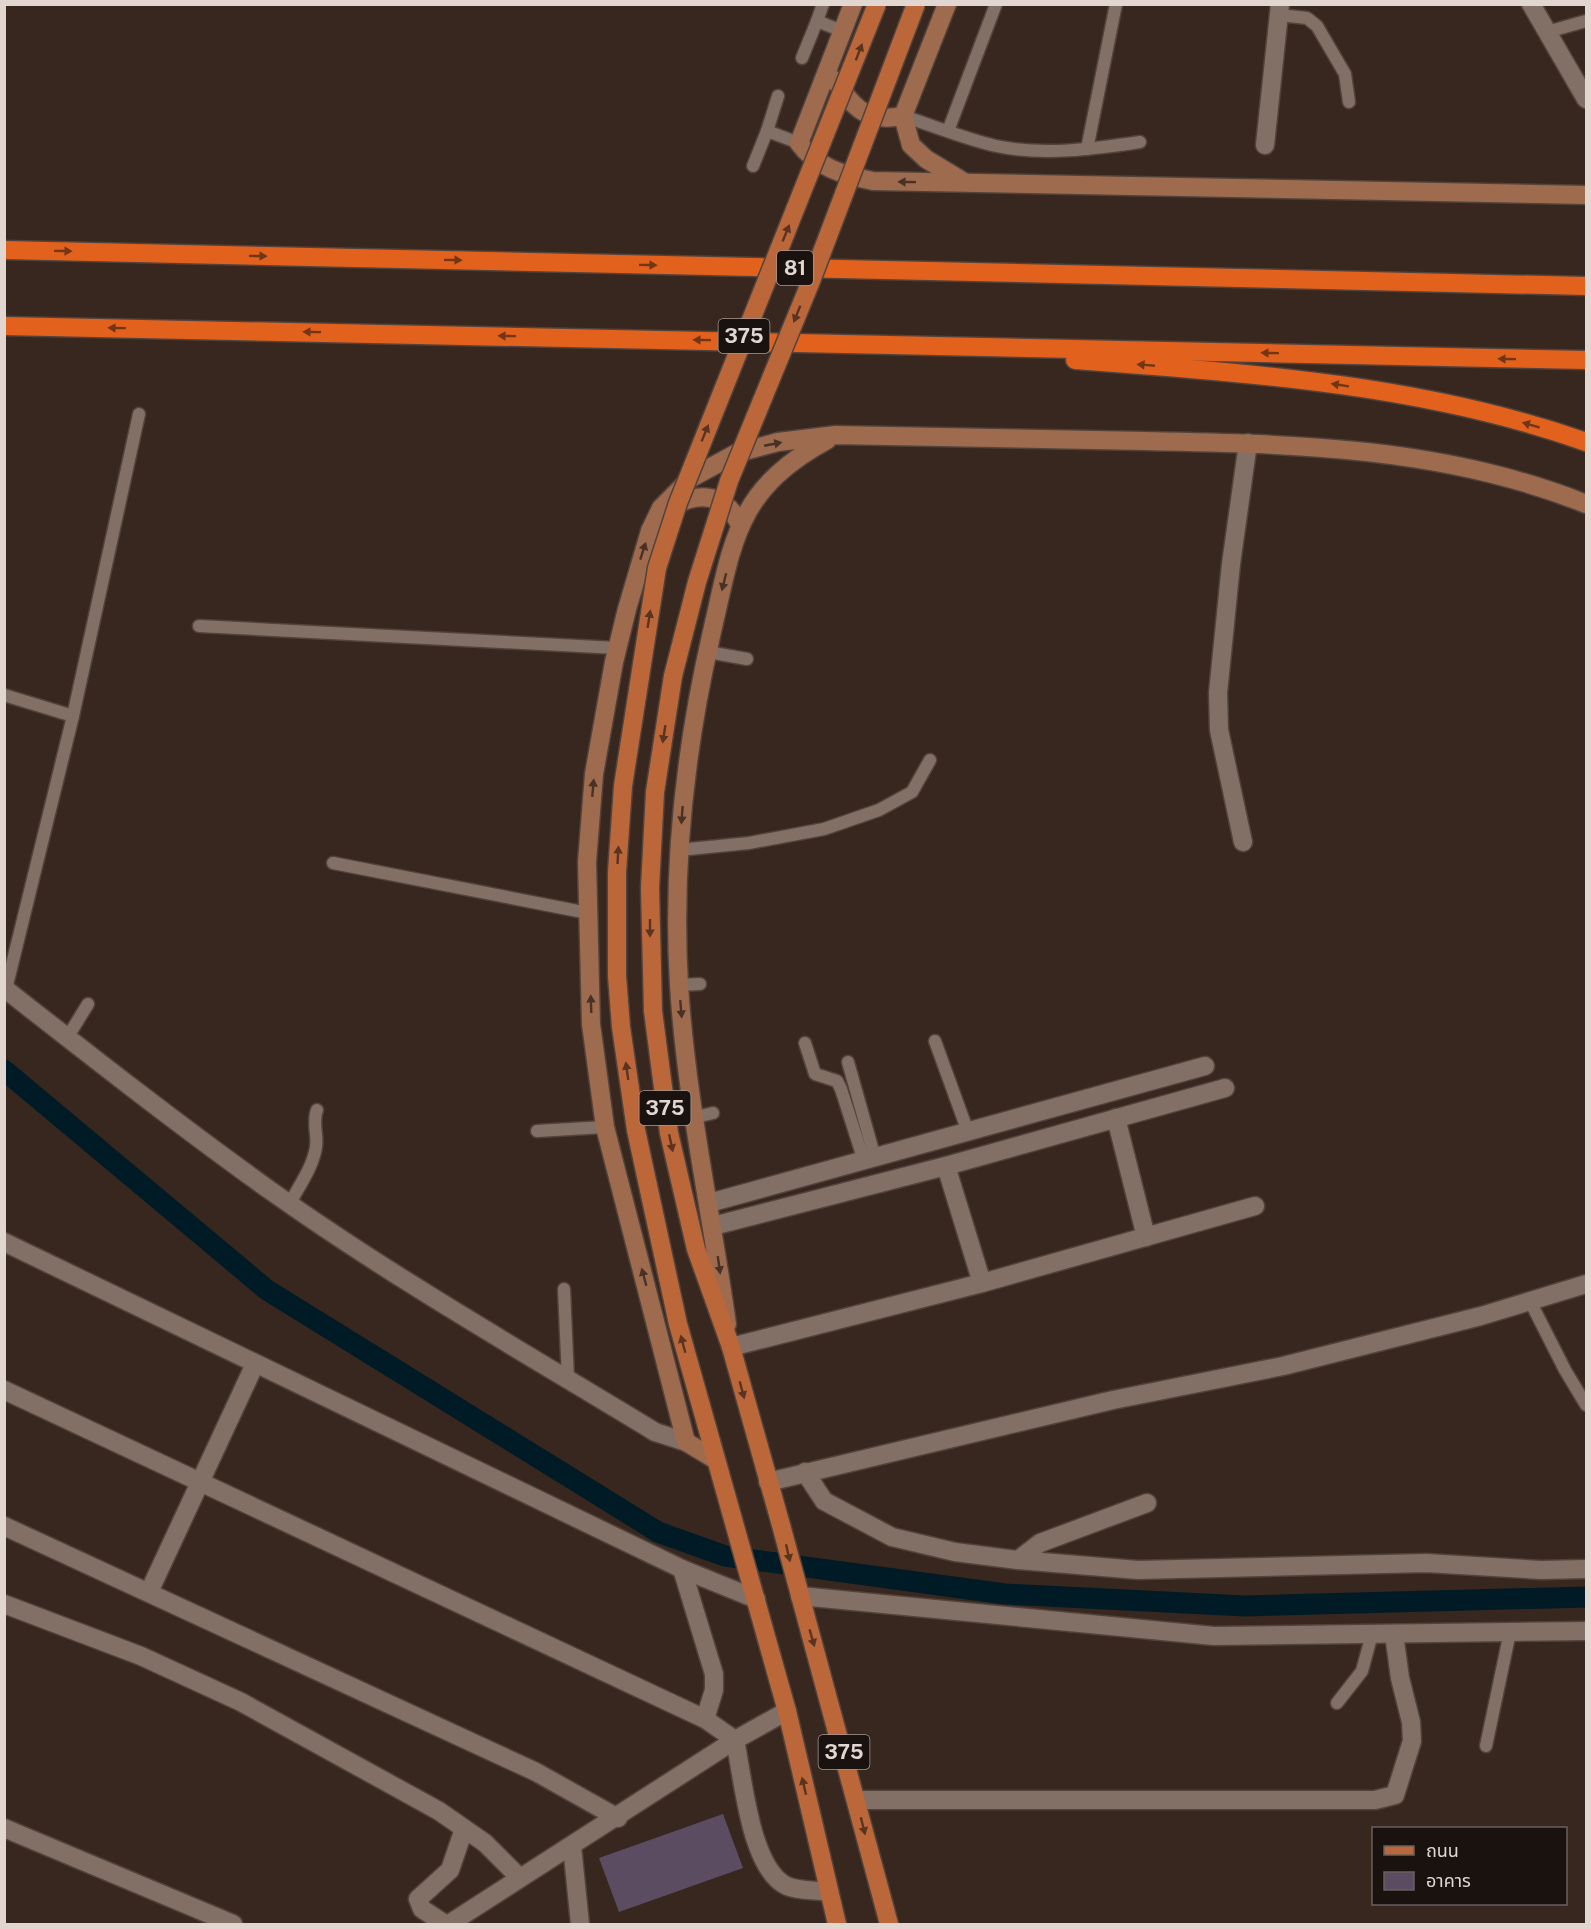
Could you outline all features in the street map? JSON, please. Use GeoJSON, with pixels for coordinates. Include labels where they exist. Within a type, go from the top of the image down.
{"type":"FeatureCollection","features":[{"type":"Feature","properties":{"kind":"highway","name":"81"},"geometry":{"type":"LineString","coordinates":[[4,250],[1587,286]]}},
{"type":"Feature","properties":{"kind":"highway"},"geometry":{"type":"LineString","coordinates":[[4,326],[1587,360]]}},
{"type":"Feature","properties":{"kind":"highway"},"geometry":{"type":"LineString","coordinates":[[865,343],[1242,373],[1317,382],[1446,403],[1515,420],[1587,442]]}},
{"type":"Feature","properties":{"kind":"main road"},"geometry":{"type":"LineString","coordinates":[[853,4],[799,143],[808,156],[840,174],[873,181],[1587,195]]}},
{"type":"Feature","properties":{"kind":"main road","name":"375"},"geometry":{"type":"LineString","coordinates":[[837,1924],[787,1711],[678,1324],[636,1130],[621,1027],[616,926],[619,830],[628,744],[657,568],[678,504],[877,4]]}},
{"type":"Feature","properties":{"kind":"main road","name":"375"},"geometry":{"type":"LineString","coordinates":[[889,1924],[781,1525],[730,1347],[686,1212],[669,1133],[653,1011],[650,952],[651,856],[655,792],[673,676],[697,582],[729,481],[811,281],[916,4]]}},
{"type":"Feature","properties":{"kind":"main road"},"geometry":{"type":"LineString","coordinates":[[947,4],[903,116],[911,145],[926,159],[965,183]]}},
{"type":"Feature","properties":{"kind":"main road"},"geometry":{"type":"LineString","coordinates":[[827,69],[850,103],[861,112],[887,119],[903,116]]}},
{"type":"Feature","properties":{"kind":"main road"},"geometry":{"type":"LineString","coordinates":[[730,1347],[709,1203],[704,1115],[679,984],[679,850],[691,746],[708,652],[740,525],[756,496],[774,476],[800,456],[836,435]]}},
{"type":"Feature","properties":{"kind":"main road"},"geometry":{"type":"LineString","coordinates":[[716,1460],[686,1442],[605,1127],[591,1024],[587,862],[594,774],[617,648],[638,567],[656,517],[682,485],[721,460],[777,442],[836,435],[1248,443],[1354,449],[1404,455],[1496,474],[1587,504]]}},
{"type":"Feature","properties":{"kind":"main road"},"geometry":{"type":"LineString","coordinates":[[656,517],[689,498],[711,496],[730,509],[740,525]]}},
{"type":"Feature","properties":{"kind":"street"},"geometry":{"type":"LineString","coordinates":[[1531,4],[1587,99]]}},
{"type":"Feature","properties":{"kind":"street"},"geometry":{"type":"LineString","coordinates":[[1265,145],[1279,10]]}},
{"type":"Feature","properties":{"kind":"street"},"geometry":{"type":"LineString","coordinates":[[1243,842],[1219,730],[1218,693],[1231,564],[1248,443]]}},
{"type":"Feature","properties":{"kind":"street"},"geometry":{"type":"LineString","coordinates":[[5,988],[67,1038],[290,1203],[442,1303],[655,1432],[686,1442]]}},
{"type":"Feature","properties":{"kind":"street"},"geometry":{"type":"LineString","coordinates":[[709,1203],[1205,1066]]}},
{"type":"Feature","properties":{"kind":"street"},"geometry":{"type":"LineString","coordinates":[[713,1226],[946,1166],[1225,1088]]}},
{"type":"Feature","properties":{"kind":"street"},"geometry":{"type":"LineString","coordinates":[[1116,1118],[1146,1237]]}},
{"type":"Feature","properties":{"kind":"street"},"geometry":{"type":"LineString","coordinates":[[946,1166],[982,1283]]}},
{"type":"Feature","properties":{"kind":"street"},"geometry":{"type":"LineString","coordinates":[[730,1347],[982,1283],[1255,1206]]}},
{"type":"Feature","properties":{"kind":"street"},"geometry":{"type":"LineString","coordinates":[[4,1242],[682,1569],[756,1599]]}},
{"type":"Feature","properties":{"kind":"street"},"geometry":{"type":"LineString","coordinates":[[768,1482],[1113,1400],[1283,1366],[1481,1316],[1587,1284]]}},
{"type":"Feature","properties":{"kind":"street"},"geometry":{"type":"LineString","coordinates":[[149,1593],[255,1364]]}},
{"type":"Feature","properties":{"kind":"street"},"geometry":{"type":"LineString","coordinates":[[4,1390],[705,1719],[735,1740],[757,1850],[769,1873],[787,1886],[828,1892]]}},
{"type":"Feature","properties":{"kind":"street"},"geometry":{"type":"LineString","coordinates":[[805,1473],[824,1501],[892,1537],[934,1548],[1018,1560],[1138,1570],[1426,1563],[1541,1570],[1587,1569]]}},
{"type":"Feature","properties":{"kind":"street"},"geometry":{"type":"LineString","coordinates":[[1018,1560],[1040,1544],[1147,1503]]}},
{"type":"Feature","properties":{"kind":"street"},"geometry":{"type":"LineString","coordinates":[[4,1526],[536,1772],[618,1818]]}},
{"type":"Feature","properties":{"kind":"street"},"geometry":{"type":"LineString","coordinates":[[682,1569],[714,1674],[714,1690],[705,1719]]}},
{"type":"Feature","properties":{"kind":"street"},"geometry":{"type":"LineString","coordinates":[[797,1589],[1214,1636],[1587,1631]]}},
{"type":"Feature","properties":{"kind":"street"},"geometry":{"type":"LineString","coordinates":[[4,1604],[141,1656],[241,1702],[439,1811],[485,1843],[520,1878]]}},
{"type":"Feature","properties":{"kind":"street"},"geometry":{"type":"LineString","coordinates":[[856,1800],[1376,1800],[1395,1795],[1412,1741],[1411,1722],[1400,1678],[1394,1634]]}},
{"type":"Feature","properties":{"kind":"street"},"geometry":{"type":"LineString","coordinates":[[464,1829],[450,1870],[418,1899],[422,1909],[447,1924],[618,1818],[735,1740],[787,1711]]}},
{"type":"Feature","properties":{"kind":"street"},"geometry":{"type":"LineString","coordinates":[[4,1828],[233,1924]]}},
{"type":"Feature","properties":{"kind":"street"},"geometry":{"type":"LineString","coordinates":[[572,1846],[579,1924]]}},
{"type":"Feature","properties":{"kind":"lane"},"geometry":{"type":"LineString","coordinates":[[802,58],[823,4]]}},
{"type":"Feature","properties":{"kind":"lane"},"geometry":{"type":"LineString","coordinates":[[948,131],[996,4]]}},
{"type":"Feature","properties":{"kind":"lane"},"geometry":{"type":"LineString","coordinates":[[1087,149],[1116,4]]}},
{"type":"Feature","properties":{"kind":"lane"},"geometry":{"type":"LineString","coordinates":[[1279,10],[1307,18],[1317,26],[1345,74],[1349,102]]}},
{"type":"Feature","properties":{"kind":"lane"},"geometry":{"type":"LineString","coordinates":[[817,21],[842,31]]}},
{"type":"Feature","properties":{"kind":"lane"},"geometry":{"type":"LineString","coordinates":[[1547,32],[1587,21]]}},
{"type":"Feature","properties":{"kind":"lane"},"geometry":{"type":"LineString","coordinates":[[753,166],[778,96]]}},
{"type":"Feature","properties":{"kind":"lane"},"geometry":{"type":"LineString","coordinates":[[903,116],[1005,147],[1032,150],[1087,149],[1140,142]]}},
{"type":"Feature","properties":{"kind":"lane"},"geometry":{"type":"LineString","coordinates":[[766,131],[799,143]]}},
{"type":"Feature","properties":{"kind":"lane"},"geometry":{"type":"LineString","coordinates":[[5,988],[73,716],[139,414]]}},
{"type":"Feature","properties":{"kind":"lane"},"geometry":{"type":"LineString","coordinates":[[199,626],[617,648]]}},
{"type":"Feature","properties":{"kind":"lane"},"geometry":{"type":"LineString","coordinates":[[708,652],[747,659]]}},
{"type":"Feature","properties":{"kind":"lane"},"geometry":{"type":"LineString","coordinates":[[4,695],[73,716]]}},
{"type":"Feature","properties":{"kind":"lane"},"geometry":{"type":"LineString","coordinates":[[679,850],[749,843],[824,829],[879,810],[912,792],[930,760]]}},
{"type":"Feature","properties":{"kind":"lane"},"geometry":{"type":"LineString","coordinates":[[333,863],[588,913]]}},
{"type":"Feature","properties":{"kind":"lane"},"geometry":{"type":"LineString","coordinates":[[679,984],[700,984]]}},
{"type":"Feature","properties":{"kind":"lane"},"geometry":{"type":"LineString","coordinates":[[67,1038],[88,1004]]}},
{"type":"Feature","properties":{"kind":"lane"},"geometry":{"type":"LineString","coordinates":[[935,1041],[968,1132]]}},
{"type":"Feature","properties":{"kind":"lane"},"geometry":{"type":"LineString","coordinates":[[805,1042],[815,1074],[837,1081],[869,1159]]}},
{"type":"Feature","properties":{"kind":"lane"},"geometry":{"type":"LineString","coordinates":[[848,1062],[869,1159]]}},
{"type":"Feature","properties":{"kind":"lane"},"geometry":{"type":"LineString","coordinates":[[290,1203],[312,1161],[316,1146],[314,1123],[317,1110]]}},
{"type":"Feature","properties":{"kind":"lane"},"geometry":{"type":"LineString","coordinates":[[537,1131],[605,1127]]}},
{"type":"Feature","properties":{"kind":"lane"},"geometry":{"type":"LineString","coordinates":[[564,1290],[568,1379]]}},
{"type":"Feature","properties":{"kind":"lane"},"geometry":{"type":"LineString","coordinates":[[1530,1301],[1565,1370],[1587,1405]]}},
{"type":"Feature","properties":{"kind":"lane"},"geometry":{"type":"LineString","coordinates":[[1486,1746],[1510,1632]]}},
{"type":"Feature","properties":{"kind":"lane"},"geometry":{"type":"LineString","coordinates":[[1337,1703],[1362,1671],[1372,1634]]}},
{"type":"Feature","properties":{"kind":"building"},"geometry":{"type":"Polygon","coordinates":[[[723,1814],[743,1868],[619,1912],[599,1858],[723,1814]]]}},
{"type":"Feature","properties":{"kind":"waterway"},"geometry":{"type":"LineString","coordinates":[[4,1070],[267,1290],[658,1532],[725,1556],[1005,1594],[1245,1606],[1586,1597]]}}]}
